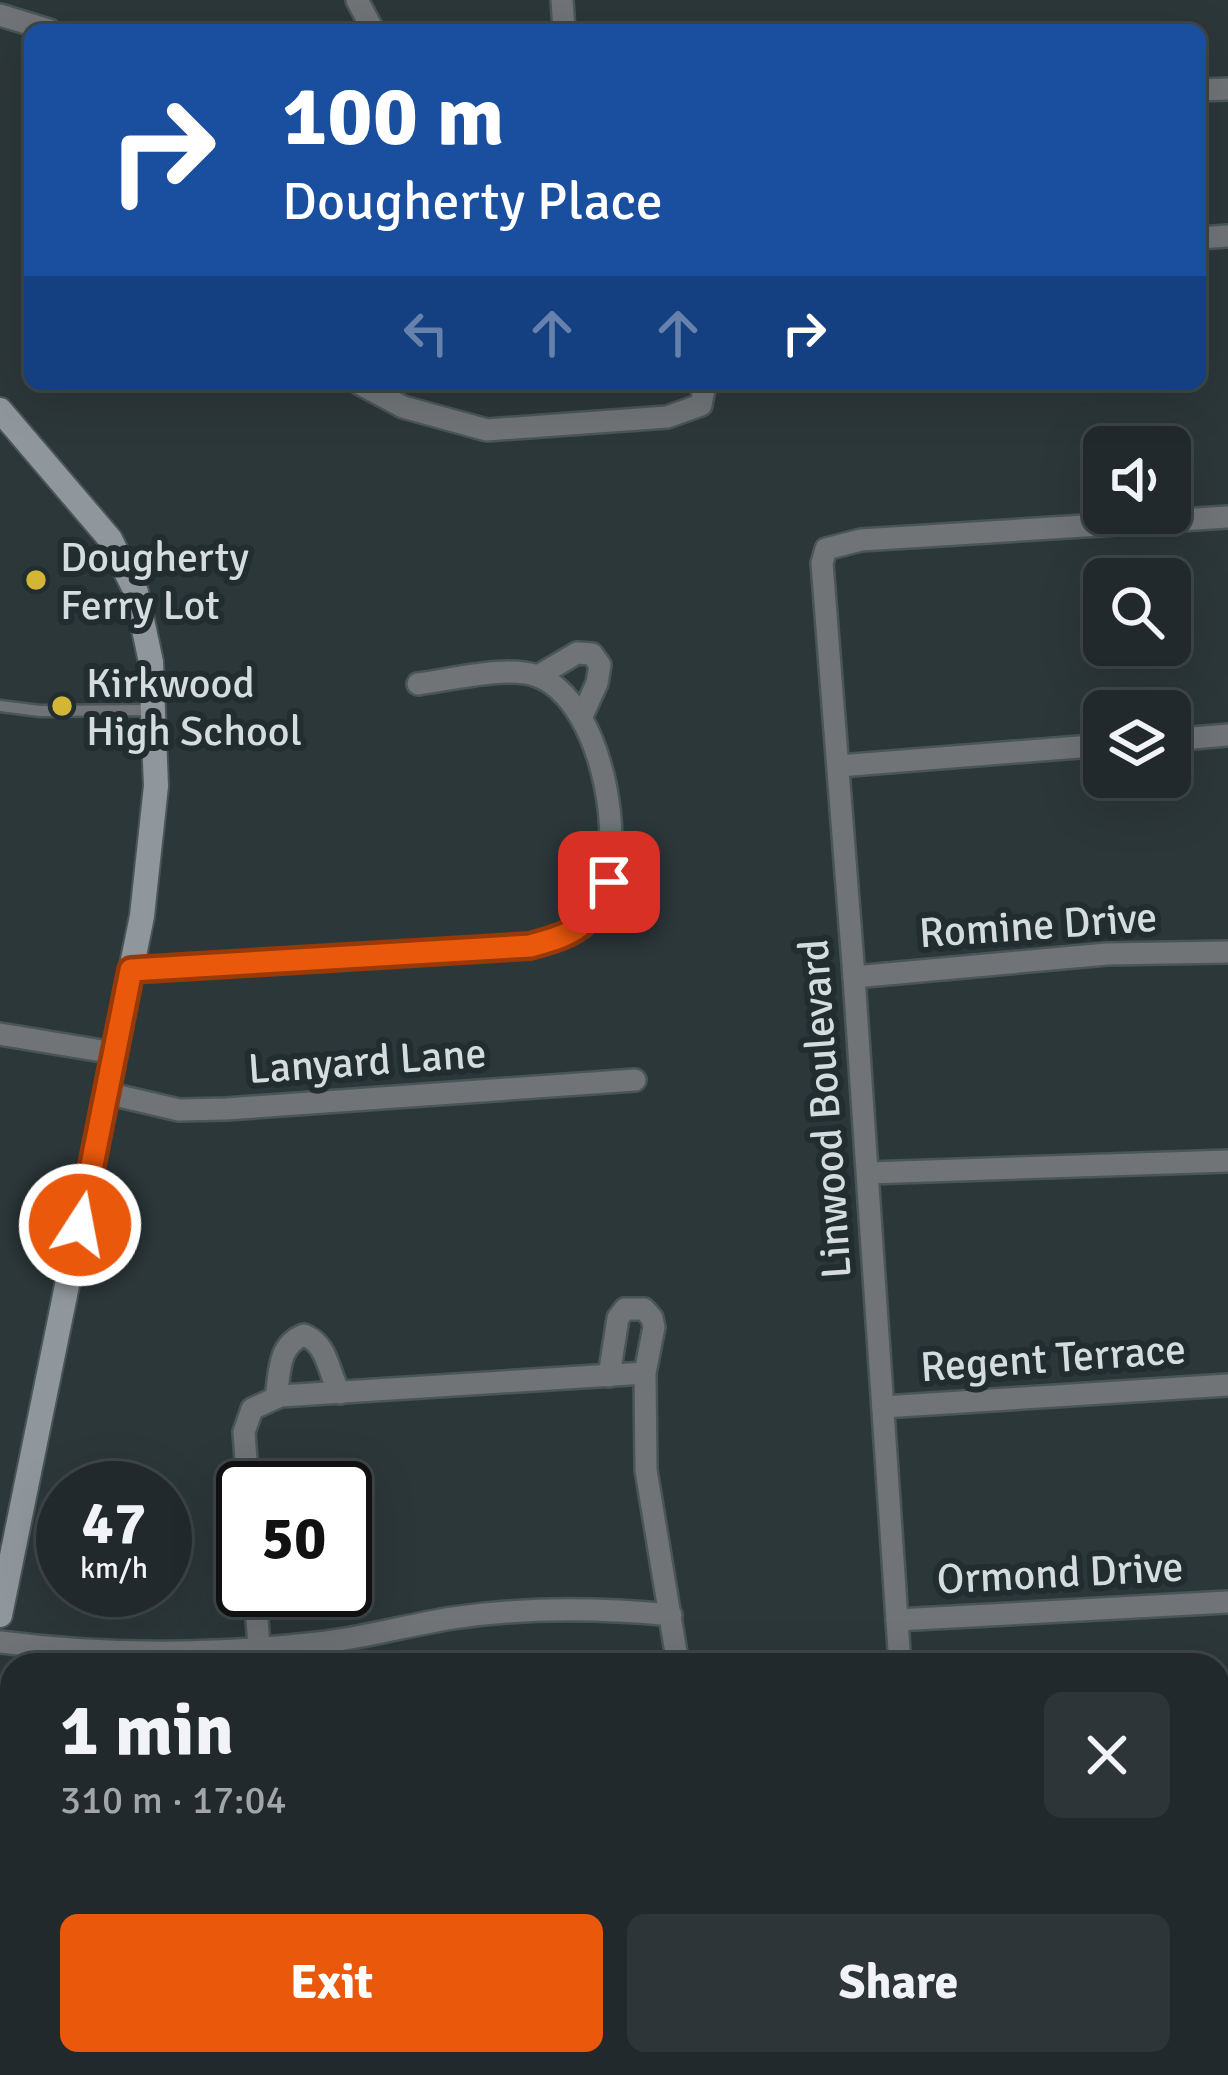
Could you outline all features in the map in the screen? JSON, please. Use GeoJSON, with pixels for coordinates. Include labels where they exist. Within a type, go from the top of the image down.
{"type":"FeatureCollection","features":[{"type":"Feature","properties":{"kind":"main road"},"geometry":{"type":"LineString","coordinates":[[0,410],[77,496],[125,565],[145,627],[156,786],[131,970],[7,1540],[0,1615]]}},
{"type":"Feature","properties":{"kind":"street"},"geometry":{"type":"LineString","coordinates":[[0,15],[29,24]]}},
{"type":"Feature","properties":{"kind":"street"},"geometry":{"type":"LineString","coordinates":[[371,390],[403,407],[487,430],[667,417],[701,405],[704,390]]}},
{"type":"Feature","properties":{"kind":"street","name":"Linwood Boulevard"},"geometry":{"type":"LineString","coordinates":[[899,1653],[822,577],[826,549],[861,540],[1228,517]]}},
{"type":"Feature","properties":{"kind":"street"},"geometry":{"type":"LineString","coordinates":[[538,676],[577,653],[592,654],[600,665],[599,675],[582,716]]}},
{"type":"Feature","properties":{"kind":"street"},"geometry":{"type":"LineString","coordinates":[[131,970],[530,946],[571,935],[593,916],[609,882],[609,814],[592,734],[576,705],[538,676],[513,673],[418,684]]}},
{"type":"Feature","properties":{"kind":"street"},"geometry":{"type":"LineString","coordinates":[[1191,738],[1228,735]]}},
{"type":"Feature","properties":{"kind":"street"},"geometry":{"type":"LineString","coordinates":[[839,766],[1083,747]]}},
{"type":"Feature","properties":{"kind":"street","name":"Romine Drive"},"geometry":{"type":"LineString","coordinates":[[854,977],[1107,953],[1228,952]]}},
{"type":"Feature","properties":{"kind":"street"},"geometry":{"type":"LineString","coordinates":[[0,1034],[114,1053]]}},
{"type":"Feature","properties":{"kind":"street","name":"Lanyard Lane"},"geometry":{"type":"LineString","coordinates":[[106,1094],[179,1110],[635,1080]]}},
{"type":"Feature","properties":{"kind":"street"},"geometry":{"type":"LineString","coordinates":[[868,1173],[1228,1161]]}},
{"type":"Feature","properties":{"kind":"street"},"geometry":{"type":"LineString","coordinates":[[609,1376],[618,1318],[625,1309],[644,1309],[652,1318],[645,1373],[646,1470],[676,1653]]}},
{"type":"Feature","properties":{"kind":"street"},"geometry":{"type":"LineString","coordinates":[[276,1399],[282,1353],[292,1340],[304,1335],[317,1340],[340,1393]]}},
{"type":"Feature","properties":{"kind":"street"},"geometry":{"type":"LineString","coordinates":[[246,1461],[244,1432],[252,1409],[276,1399],[645,1373]]}},
{"type":"Feature","properties":{"kind":"street","name":"Regent Terrace"},"geometry":{"type":"LineString","coordinates":[[883,1407],[1228,1385]]}},
{"type":"Feature","properties":{"kind":"street","name":"Ormond Drive"},"geometry":{"type":"LineString","coordinates":[[896,1620],[1228,1602]]}},
{"type":"Feature","properties":{"kind":"street"},"geometry":{"type":"LineString","coordinates":[[179,1653],[320,1643],[455,1617],[544,1609],[671,1615]]}},
{"type":"Feature","properties":{"kind":"street"},"geometry":{"type":"LineString","coordinates":[[257,1617],[260,1647]]}},
{"type":"Feature","properties":{"kind":"street"},"geometry":{"type":"LineString","coordinates":[[0,1642],[110,1653]]}},
{"type":"Feature","properties":{"kind":"lane"},"geometry":{"type":"LineString","coordinates":[[3,710],[153,710]]}},
{"type":"Feature","properties":{"kind":"place","name":"Dougherty Ferry Lot"},"geometry":{"type":"Point","coordinates":[36,580]}},
{"type":"Feature","properties":{"kind":"place","name":"Kirkwood High School"},"geometry":{"type":"Point","coordinates":[62,706]}},
{"type":"Feature","properties":{"kind":"route"},"geometry":{"type":"LineString","coordinates":[[80,1225],[131,970],[530,946],[571,935],[593,916],[609,882]]}}]}
